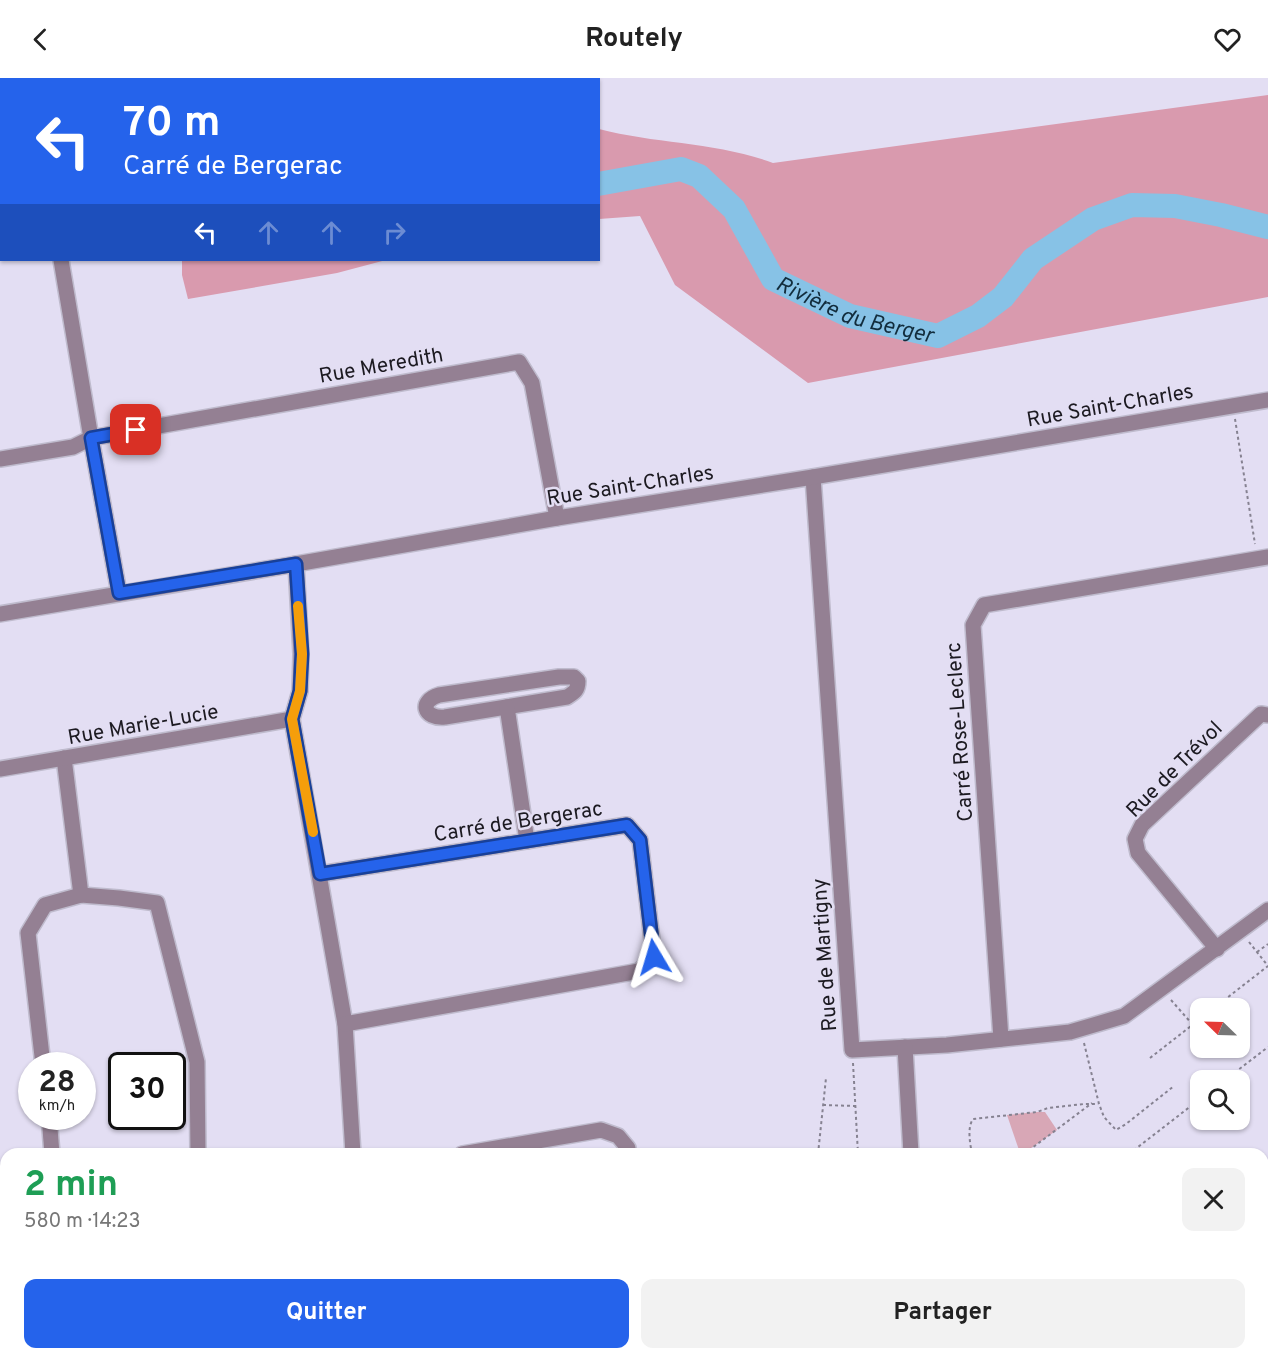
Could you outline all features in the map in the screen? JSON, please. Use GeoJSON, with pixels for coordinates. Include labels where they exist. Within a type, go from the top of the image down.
{"type":"FeatureCollection","features":[{"type":"Feature","properties":{"kind":"street"},"geometry":{"type":"LineString","coordinates":[[61,261],[119,593]]}},
{"type":"Feature","properties":{"kind":"street","name":"Rue Meredith"},"geometry":{"type":"LineString","coordinates":[[91,438],[519,362],[532,383],[556,518]]}},
{"type":"Feature","properties":{"kind":"street","name":"Rue Saint-Charles"},"geometry":{"type":"LineString","coordinates":[[0,614],[556,518],[1268,400]]}},
{"type":"Feature","properties":{"kind":"street"},"geometry":{"type":"LineString","coordinates":[[0,459],[73,447],[91,438]]}},
{"type":"Feature","properties":{"kind":"street","name":"Rue de Martigny"},"geometry":{"type":"LineString","coordinates":[[813,477],[852,1050],[947,1045],[1070,1032],[1124,1016],[1268,910]]}},
{"type":"Feature","properties":{"kind":"street","name":"Carré Rose-Leclerc"},"geometry":{"type":"LineString","coordinates":[[1001,1039],[973,625],[984,605],[1263,558]]}},
{"type":"Feature","properties":{"kind":"street"},"geometry":{"type":"LineString","coordinates":[[296,564],[302,654],[300,691],[292,719],[345,1024],[353,1148]]}},
{"type":"Feature","properties":{"kind":"street"},"geometry":{"type":"LineString","coordinates":[[559,676],[574,677],[578,681],[576,692],[567,697],[507,707],[436,718],[427,713],[426,708],[428,701],[439,695],[559,676]]}},
{"type":"Feature","properties":{"kind":"street"},"geometry":{"type":"LineString","coordinates":[[507,707],[527,841]]}},
{"type":"Feature","properties":{"kind":"street","name":"Rue de Trévol"},"geometry":{"type":"LineString","coordinates":[[1217,949],[1138,853],[1135,839],[1142,825],[1159,809],[1261,714],[1268,715]]}},
{"type":"Feature","properties":{"kind":"street","name":"Rue Marie-Lucie"},"geometry":{"type":"LineString","coordinates":[[0,769],[292,719]]}},
{"type":"Feature","properties":{"kind":"street"},"geometry":{"type":"LineString","coordinates":[[64,758],[81,896]]}},
{"type":"Feature","properties":{"kind":"street","name":"Carré de Bergerac"},"geometry":{"type":"LineString","coordinates":[[320,874],[627,825],[640,840],[654,957],[639,971],[345,1024]]}},
{"type":"Feature","properties":{"kind":"street"},"geometry":{"type":"LineString","coordinates":[[42,1052],[28,933],[45,905],[81,896],[157,903],[197,1062],[198,1148]]}},
{"type":"Feature","properties":{"kind":"street"},"geometry":{"type":"LineString","coordinates":[[905,1047],[911,1148]]}},
{"type":"Feature","properties":{"kind":"street"},"geometry":{"type":"LineString","coordinates":[[50,1130],[52,1148]]}},
{"type":"Feature","properties":{"kind":"street"},"geometry":{"type":"LineString","coordinates":[[497,1148],[601,1130],[618,1136],[628,1148]]}},
{"type":"Feature","properties":{"kind":"path"},"geometry":{"type":"LineString","coordinates":[[1233,406],[1263,558]]}},
{"type":"Feature","properties":{"kind":"path"},"geometry":{"type":"LineString","coordinates":[[1227,998],[1268,966],[1240,931]]}},
{"type":"Feature","properties":{"kind":"path"},"geometry":{"type":"LineString","coordinates":[[1257,952],[1268,944]]}},
{"type":"Feature","properties":{"kind":"path"},"geometry":{"type":"LineString","coordinates":[[1161,989],[1190,1022]]}},
{"type":"Feature","properties":{"kind":"path"},"geometry":{"type":"LineString","coordinates":[[1150,1058],[1190,1027]]}},
{"type":"Feature","properties":{"kind":"path"},"geometry":{"type":"LineString","coordinates":[[1081,1028],[1104,1117],[1116,1130],[1174,1086]]}},
{"type":"Feature","properties":{"kind":"path"},"geometry":{"type":"LineString","coordinates":[[1238,1070],[1268,1047]]}},
{"type":"Feature","properties":{"kind":"path"},"geometry":{"type":"LineString","coordinates":[[852,1055],[858,1148]]}},
{"type":"Feature","properties":{"kind":"path"},"geometry":{"type":"LineString","coordinates":[[1088,1059],[1094,1057]]}},
{"type":"Feature","properties":{"kind":"path"},"geometry":{"type":"LineString","coordinates":[[819,1148],[826,1078]]}},
{"type":"Feature","properties":{"kind":"path"},"geometry":{"type":"LineString","coordinates":[[1032,1148],[1092,1103]]}},
{"type":"Feature","properties":{"kind":"path"},"geometry":{"type":"LineString","coordinates":[[972,1148],[970,1123],[973,1119],[1038,1112],[1048,1108],[1100,1104]]}},
{"type":"Feature","properties":{"kind":"path"},"geometry":{"type":"LineString","coordinates":[[823,1105],[855,1106]]}},
{"type":"Feature","properties":{"kind":"path"},"geometry":{"type":"LineString","coordinates":[[1137,1148],[1190,1107]]}},
{"type":"Feature","properties":{"kind":"shaded area"},"geometry":{"type":"Polygon","coordinates":[[[1268,95],[1268,297],[808,383],[675,285],[640,216],[600,219],[600,129],[730,151],[773,163],[1268,95]]]}},
{"type":"Feature","properties":{"kind":"shaded area"},"geometry":{"type":"Polygon","coordinates":[[[182,261],[382,261],[337,273],[188,299],[182,275],[182,261]]]}},
{"type":"Feature","properties":{"kind":"shaded area"},"geometry":{"type":"Polygon","coordinates":[[[1045,1112],[1057,1130],[1031,1148],[1018,1148],[1007,1115],[1045,1112]]]}},
{"type":"Feature","properties":{"kind":"waterway","name":"Rivière du Berger"},"geometry":{"type":"LineString","coordinates":[[600,184],[681,169],[699,176],[734,209],[773,279],[850,316],[938,336],[978,316],[1003,297],[1033,259],[1093,219],[1132,205],[1175,206],[1268,227]]}},
{"type":"Feature","properties":{"kind":"slow traffic"},"geometry":{"type":"LineString","coordinates":[[298,606],[302,654],[300,691],[292,719],[313,832]]}},
{"type":"Feature","properties":{"kind":"route"},"geometry":{"type":"LineString","coordinates":[[136,430],[91,438],[119,593],[296,564],[302,654],[300,691],[292,719],[320,874],[627,825],[640,840],[654,957]]}}]}
